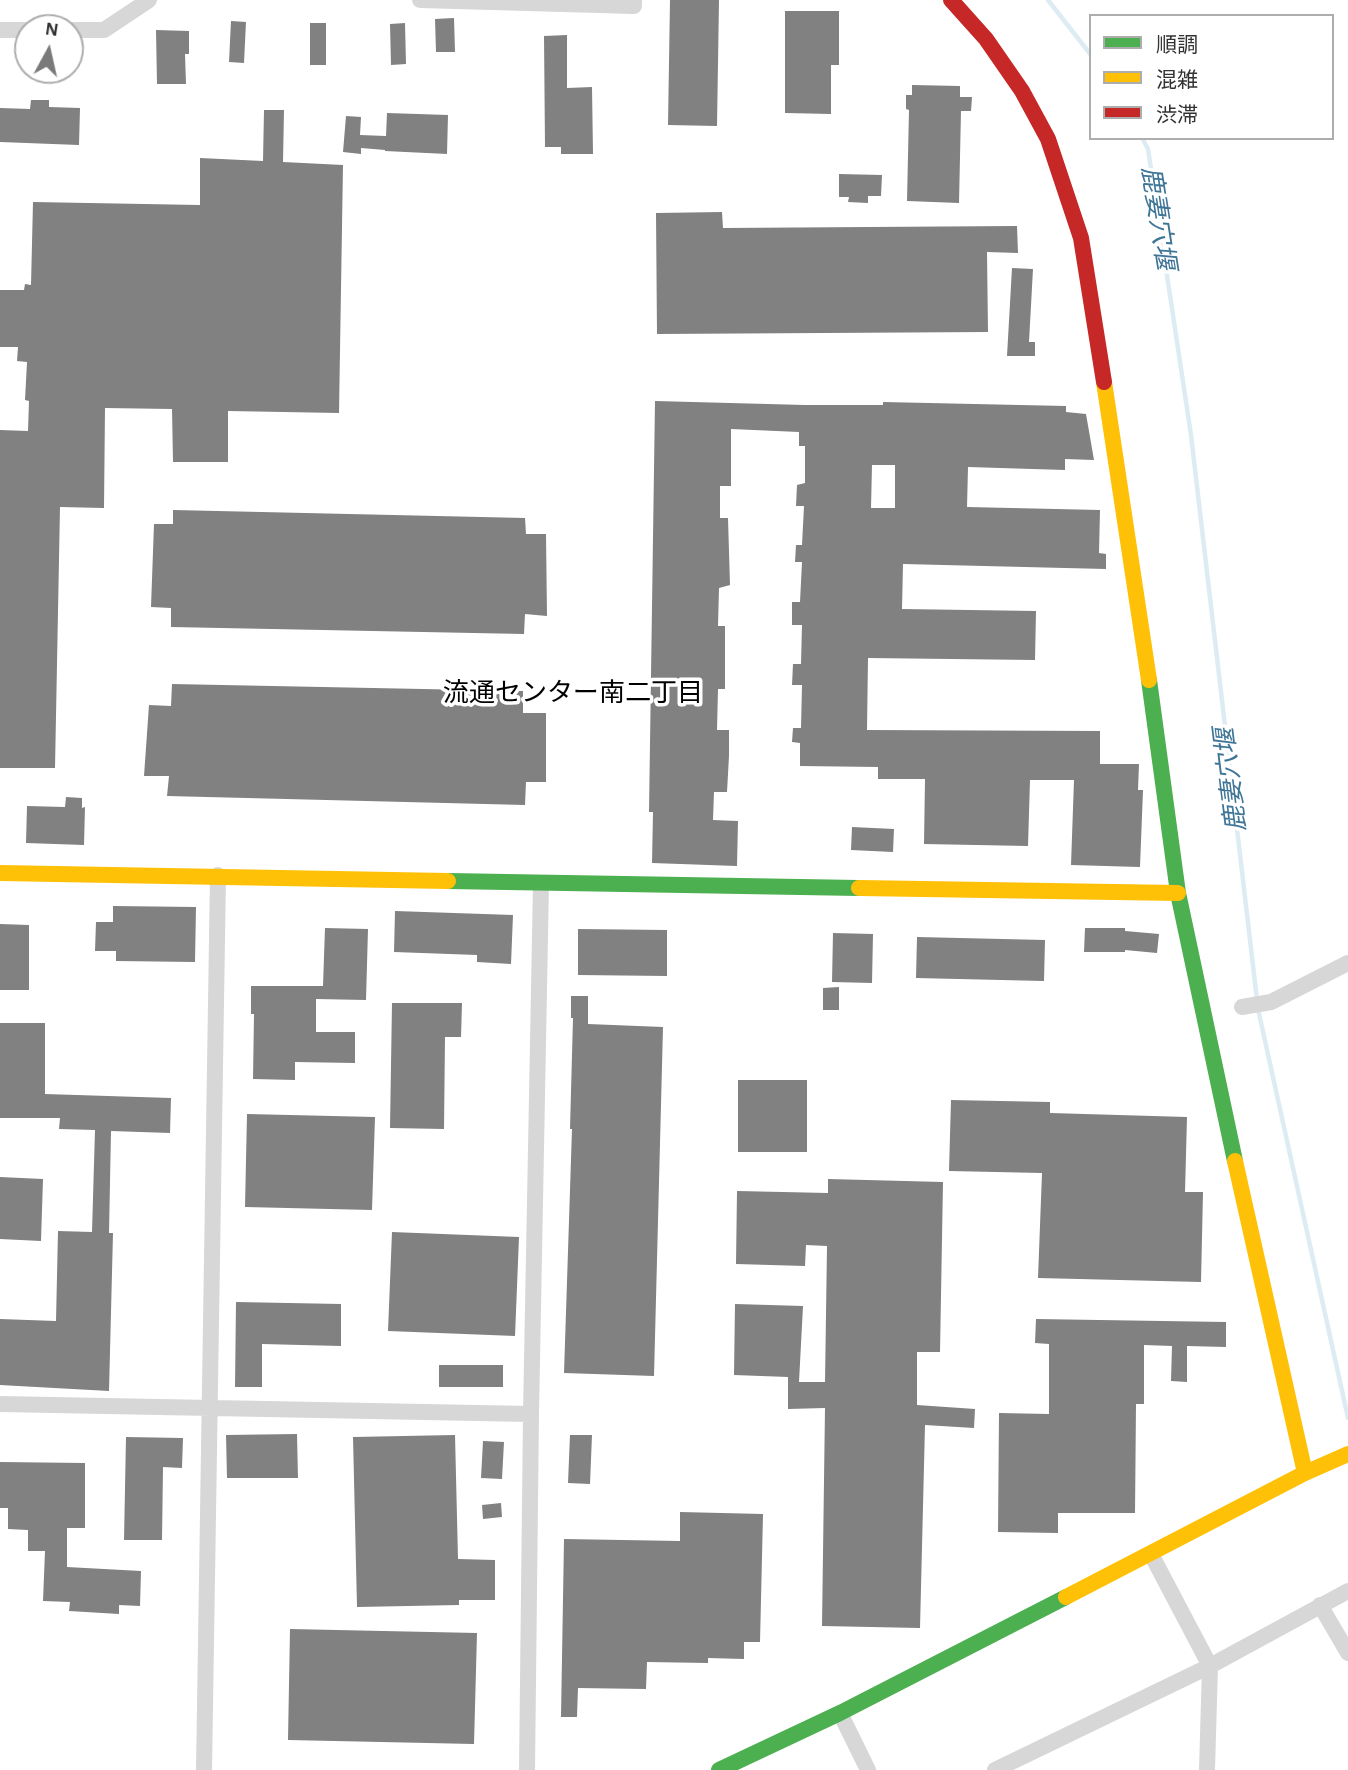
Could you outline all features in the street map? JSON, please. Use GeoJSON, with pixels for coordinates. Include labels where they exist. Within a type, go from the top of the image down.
{"type":"FeatureCollection","features":[{"type":"Feature","properties":{"kind":"street"},"geometry":{"type":"LineString","coordinates":[[84,30],[104,30],[149,0]]}},
{"type":"Feature","properties":{"kind":"street"},"geometry":{"type":"LineString","coordinates":[[419,0],[634,6],[634,0]]}},
{"type":"Feature","properties":{"kind":"street"},"geometry":{"type":"LineString","coordinates":[[951,0],[986,39],[1022,91],[1048,139],[1081,238],[1141,617],[1178,893],[1199,999],[1305,1473]]}},
{"type":"Feature","properties":{"kind":"street"},"geometry":{"type":"LineString","coordinates":[[0,873],[1178,893]]}},
{"type":"Feature","properties":{"kind":"street"},"geometry":{"type":"LineString","coordinates":[[204,1770],[218,875]]}},
{"type":"Feature","properties":{"kind":"street"},"geometry":{"type":"LineString","coordinates":[[527,1770],[541,883]]}},
{"type":"Feature","properties":{"kind":"street"},"geometry":{"type":"LineString","coordinates":[[1251,1005],[1271,1002],[1348,963]]}},
{"type":"Feature","properties":{"kind":"street"},"geometry":{"type":"LineString","coordinates":[[0,1404],[531,1414]]}},
{"type":"Feature","properties":{"kind":"street"},"geometry":{"type":"LineString","coordinates":[[719,1770],[840,1713],[1305,1473],[1348,1454]]}},
{"type":"Feature","properties":{"kind":"street"},"geometry":{"type":"LineString","coordinates":[[1151,1554],[1210,1666],[1207,1770]]}},
{"type":"Feature","properties":{"kind":"street"},"geometry":{"type":"LineString","coordinates":[[995,1770],[1210,1666],[1348,1591]]}},
{"type":"Feature","properties":{"kind":"street"},"geometry":{"type":"LineString","coordinates":[[1320,1605],[1348,1653]]}},
{"type":"Feature","properties":{"kind":"street"},"geometry":{"type":"LineString","coordinates":[[840,1713],[868,1770]]}},
{"type":"Feature","properties":{"kind":"building"},"geometry":{"type":"Polygon","coordinates":[[[670,0],[719,0],[717,126],[668,125],[670,0]]]}},
{"type":"Feature","properties":{"kind":"building"},"geometry":{"type":"Polygon","coordinates":[[[785,11],[839,11],[839,65],[831,65],[831,114],[785,113],[785,11]]]}},
{"type":"Feature","properties":{"kind":"building"},"geometry":{"type":"Polygon","coordinates":[[[454,18],[455,52],[436,52],[435,19],[454,18]]]}},
{"type":"Feature","properties":{"kind":"building"},"geometry":{"type":"Polygon","coordinates":[[[231,21],[246,22],[244,63],[229,62],[231,21]]]}},
{"type":"Feature","properties":{"kind":"building"},"geometry":{"type":"Polygon","coordinates":[[[310,23],[326,23],[326,65],[310,65],[310,23]]]}},
{"type":"Feature","properties":{"kind":"building"},"geometry":{"type":"Polygon","coordinates":[[[405,23],[406,64],[391,65],[390,24],[405,23]]]}},
{"type":"Feature","properties":{"kind":"building"},"geometry":{"type":"Polygon","coordinates":[[[156,30],[189,31],[189,54],[185,54],[186,84],[157,84],[156,30]]]}},
{"type":"Feature","properties":{"kind":"building"},"geometry":{"type":"Polygon","coordinates":[[[567,35],[567,88],[592,87],[593,154],[561,154],[561,147],[545,147],[544,36],[567,35]]]}},
{"type":"Feature","properties":{"kind":"building"},"geometry":{"type":"Polygon","coordinates":[[[912,85],[960,86],[960,97],[972,97],[971,111],[961,111],[959,203],[907,201],[909,110],[906,109],[906,95],[912,95],[912,85]]]}},
{"type":"Feature","properties":{"kind":"building"},"geometry":{"type":"Polygon","coordinates":[[[31,100],[49,100],[49,107],[80,108],[79,145],[0,142],[0,108],[30,109],[31,100]]]}},
{"type":"Feature","properties":{"kind":"building"},"geometry":{"type":"Polygon","coordinates":[[[264,110],[284,110],[283,162],[343,165],[339,413],[228,411],[228,462],[173,462],[172,409],[105,408],[104,508],[60,507],[55,768],[0,768],[0,430],[28,431],[29,401],[25,400],[27,362],[17,361],[18,347],[0,347],[0,290],[24,290],[25,284],[31,285],[33,202],[200,205],[200,158],[263,161],[264,110]]]}},
{"type":"Feature","properties":{"kind":"building"},"geometry":{"type":"Polygon","coordinates":[[[387,113],[448,115],[447,154],[361,148],[361,154],[343,152],[346,116],[361,117],[360,135],[386,136],[387,113]]]}},
{"type":"Feature","properties":{"kind":"building"},"geometry":{"type":"Polygon","coordinates":[[[839,174],[882,175],[881,196],[868,196],[868,203],[848,202],[849,197],[839,197],[839,174]]]}},
{"type":"Feature","properties":{"kind":"building"},"geometry":{"type":"Polygon","coordinates":[[[722,212],[723,228],[1017,226],[1018,253],[987,252],[988,332],[657,334],[656,213],[722,212]]]}},
{"type":"Feature","properties":{"kind":"building"},"geometry":{"type":"Polygon","coordinates":[[[1012,268],[1033,269],[1029,342],[1035,342],[1035,356],[1007,356],[1012,268]]]}},
{"type":"Feature","properties":{"kind":"building"},"geometry":{"type":"Polygon","coordinates":[[[655,401],[805,405],[883,405],[883,402],[1066,406],[1066,412],[1086,414],[1094,460],[1065,459],[1065,470],[968,467],[967,507],[1100,510],[1099,553],[1106,554],[1106,569],[903,564],[902,609],[1036,611],[1035,660],[868,658],[867,730],[1100,731],[1100,764],[1139,764],[1138,790],[1143,790],[1140,867],[1071,865],[1074,780],[1030,780],[1028,846],[924,844],[925,779],[878,779],[878,767],[800,766],[800,743],[792,742],[793,728],[801,728],[802,685],[792,685],[793,664],[801,664],[802,625],[792,625],[792,602],[800,602],[802,562],[795,562],[796,545],[802,545],[804,506],[796,506],[797,485],[805,483],[805,446],[799,446],[799,432],[731,429],[731,486],[720,486],[720,518],[728,518],[730,585],[719,588],[718,626],[725,626],[725,689],[718,689],[717,730],[729,730],[729,756],[727,792],[714,792],[713,820],[738,821],[737,866],[652,863],[653,812],[649,812],[655,401]],[[872,465],[871,508],[895,508],[895,465],[872,465]]]}},
{"type":"Feature","properties":{"kind":"building"},"geometry":{"type":"Polygon","coordinates":[[[173,510],[525,518],[526,534],[546,534],[547,616],[525,614],[524,634],[171,627],[171,608],[151,607],[154,524],[173,524],[173,510]]]}},
{"type":"Feature","properties":{"kind":"building"},"geometry":{"type":"Polygon","coordinates":[[[172,684],[523,691],[523,713],[546,713],[546,782],[526,782],[525,805],[167,796],[169,776],[144,776],[149,705],[171,706],[172,684]]]}},
{"type":"Feature","properties":{"kind":"building"},"geometry":{"type":"Polygon","coordinates":[[[66,797],[82,798],[82,808],[85,807],[84,845],[26,843],[27,806],[65,807],[66,797]]]}},
{"type":"Feature","properties":{"kind":"building"},"geometry":{"type":"Polygon","coordinates":[[[852,827],[894,829],[893,852],[851,850],[852,827]]]}},
{"type":"Feature","properties":{"kind":"building"},"geometry":{"type":"Polygon","coordinates":[[[113,906],[196,907],[195,962],[116,961],[116,951],[95,951],[96,922],[113,922],[113,906]]]}},
{"type":"Feature","properties":{"kind":"building"},"geometry":{"type":"Polygon","coordinates":[[[395,911],[513,915],[511,964],[477,962],[477,955],[394,952],[395,911]]]}},
{"type":"Feature","properties":{"kind":"building"},"geometry":{"type":"Polygon","coordinates":[[[0,924],[29,925],[29,990],[0,990],[0,924]]]}},
{"type":"Feature","properties":{"kind":"building"},"geometry":{"type":"Polygon","coordinates":[[[325,928],[368,929],[366,1000],[316,999],[316,1032],[355,1032],[355,1063],[295,1062],[295,1080],[253,1079],[254,1014],[251,1014],[251,986],[323,986],[325,928]]]}},
{"type":"Feature","properties":{"kind":"building"},"geometry":{"type":"Polygon","coordinates":[[[1085,928],[1125,928],[1125,931],[1159,934],[1157,953],[1125,950],[1084,952],[1085,928]]]}},
{"type":"Feature","properties":{"kind":"building"},"geometry":{"type":"Polygon","coordinates":[[[578,929],[667,930],[667,976],[578,975],[578,929]]]}},
{"type":"Feature","properties":{"kind":"building"},"geometry":{"type":"Polygon","coordinates":[[[833,933],[873,934],[872,983],[832,982],[833,933]]]}},
{"type":"Feature","properties":{"kind":"building"},"geometry":{"type":"Polygon","coordinates":[[[917,937],[1045,940],[1044,981],[916,978],[917,937]]]}},
{"type":"Feature","properties":{"kind":"building"},"geometry":{"type":"Polygon","coordinates":[[[839,987],[839,1010],[823,1010],[823,988],[839,987]]]}},
{"type":"Feature","properties":{"kind":"building"},"geometry":{"type":"Polygon","coordinates":[[[571,996],[588,996],[588,1024],[663,1027],[654,1376],[564,1373],[572,1129],[571,996]]]}},
{"type":"Feature","properties":{"kind":"building"},"geometry":{"type":"Polygon","coordinates":[[[392,1003],[462,1003],[461,1037],[445,1037],[444,1129],[390,1128],[392,1003]]]}},
{"type":"Feature","properties":{"kind":"building"},"geometry":{"type":"Polygon","coordinates":[[[0,1023],[45,1023],[45,1094],[171,1098],[170,1133],[111,1131],[109,1233],[113,1233],[109,1391],[0,1385],[0,1319],[56,1321],[58,1231],[92,1232],[95,1130],[59,1129],[60,1118],[0,1118],[0,1023]]]}},
{"type":"Feature","properties":{"kind":"building"},"geometry":{"type":"Polygon","coordinates":[[[738,1080],[807,1080],[807,1152],[738,1152],[738,1080]]]}},
{"type":"Feature","properties":{"kind":"building"},"geometry":{"type":"Polygon","coordinates":[[[951,1100],[1050,1102],[1050,1113],[1187,1117],[1185,1192],[1203,1192],[1201,1282],[1038,1278],[1042,1173],[949,1171],[951,1100]]]}},
{"type":"Feature","properties":{"kind":"building"},"geometry":{"type":"Polygon","coordinates":[[[247,1114],[375,1117],[372,1210],[245,1207],[247,1114]]]}},
{"type":"Feature","properties":{"kind":"building"},"geometry":{"type":"Polygon","coordinates":[[[0,1177],[43,1179],[41,1241],[0,1239],[0,1177]]]}},
{"type":"Feature","properties":{"kind":"building"},"geometry":{"type":"Polygon","coordinates":[[[828,1179],[943,1182],[940,1352],[917,1352],[917,1405],[975,1409],[974,1428],[925,1425],[920,1628],[822,1626],[825,1408],[788,1409],[788,1377],[734,1375],[735,1304],[803,1306],[799,1382],[825,1382],[827,1246],[806,1245],[805,1266],[736,1264],[737,1191],[828,1193],[828,1179]]]}},
{"type":"Feature","properties":{"kind":"building"},"geometry":{"type":"Polygon","coordinates":[[[392,1232],[519,1237],[515,1336],[388,1331],[392,1232]]]}},
{"type":"Feature","properties":{"kind":"building"},"geometry":{"type":"Polygon","coordinates":[[[236,1302],[341,1304],[341,1346],[262,1344],[262,1387],[235,1387],[236,1302]]]}},
{"type":"Feature","properties":{"kind":"building"},"geometry":{"type":"Polygon","coordinates":[[[1036,1319],[1226,1322],[1226,1347],[1187,1346],[1187,1382],[1171,1381],[1172,1346],[1144,1345],[1144,1404],[1136,1404],[1135,1513],[1058,1513],[1058,1533],[998,1532],[999,1413],[1049,1414],[1049,1344],[1035,1343],[1036,1319]]]}},
{"type":"Feature","properties":{"kind":"building"},"geometry":{"type":"Polygon","coordinates":[[[439,1365],[503,1365],[503,1387],[439,1387],[439,1365]]]}},
{"type":"Feature","properties":{"kind":"building"},"geometry":{"type":"Polygon","coordinates":[[[297,1434],[298,1478],[227,1478],[226,1435],[297,1434]]]}},
{"type":"Feature","properties":{"kind":"building"},"geometry":{"type":"Polygon","coordinates":[[[455,1435],[458,1559],[495,1560],[495,1600],[459,1600],[459,1605],[357,1607],[353,1437],[455,1435]]]}},
{"type":"Feature","properties":{"kind":"building"},"geometry":{"type":"Polygon","coordinates":[[[570,1435],[592,1435],[590,1484],[568,1483],[570,1435]]]}},
{"type":"Feature","properties":{"kind":"building"},"geometry":{"type":"Polygon","coordinates":[[[126,1437],[183,1438],[182,1468],[163,1467],[162,1540],[124,1540],[126,1437]]]}},
{"type":"Feature","properties":{"kind":"building"},"geometry":{"type":"Polygon","coordinates":[[[483,1441],[504,1442],[502,1479],[481,1478],[483,1441]]]}},
{"type":"Feature","properties":{"kind":"building"},"geometry":{"type":"Polygon","coordinates":[[[0,1462],[85,1463],[85,1528],[67,1528],[67,1567],[141,1571],[140,1606],[119,1605],[119,1614],[69,1611],[70,1602],[43,1601],[45,1551],[28,1551],[28,1530],[8,1529],[8,1508],[0,1508],[0,1462]]]}},
{"type":"Feature","properties":{"kind":"building"},"geometry":{"type":"Polygon","coordinates":[[[501,1503],[502,1517],[483,1519],[482,1505],[501,1503]]]}},
{"type":"Feature","properties":{"kind":"building"},"geometry":{"type":"Polygon","coordinates":[[[680,1512],[763,1514],[760,1642],[744,1642],[744,1659],[708,1658],[708,1663],[647,1662],[646,1689],[578,1688],[577,1717],[561,1717],[564,1539],[680,1541],[680,1512]]]}},
{"type":"Feature","properties":{"kind":"building"},"geometry":{"type":"Polygon","coordinates":[[[290,1629],[477,1633],[474,1744],[288,1740],[290,1629]]]}},
{"type":"Feature","properties":{"kind":"waterway","name":"鹿妻穴堰"},"geometry":{"type":"LineString","coordinates":[[1048,0],[1089,52]]}},
{"type":"Feature","properties":{"kind":"waterway","name":"鹿妻穴堰"},"geometry":{"type":"LineString","coordinates":[[1143,140],[1148,149],[1191,435],[1257,1000]]}},
{"type":"Feature","properties":{"kind":"waterway","name":"鹿妻穴堰"},"geometry":{"type":"LineString","coordinates":[[1258,1009],[1348,1418]]}},
{"type":"Feature","properties":{"kind":"traffic: fast"},"geometry":{"type":"LineString","coordinates":[[1149,680],[1178,893],[1235,1161]]}},
{"type":"Feature","properties":{"kind":"traffic: fast"},"geometry":{"type":"LineString","coordinates":[[448,881],[859,888]]}},
{"type":"Feature","properties":{"kind":"traffic: fast"},"geometry":{"type":"LineString","coordinates":[[719,1770],[840,1713],[1066,1597]]}},
{"type":"Feature","properties":{"kind":"traffic: slow"},"geometry":{"type":"LineString","coordinates":[[1104,382],[1149,680]]}},
{"type":"Feature","properties":{"kind":"traffic: slow"},"geometry":{"type":"LineString","coordinates":[[0,873],[448,881]]}},
{"type":"Feature","properties":{"kind":"traffic: slow"},"geometry":{"type":"LineString","coordinates":[[859,888],[1178,893]]}},
{"type":"Feature","properties":{"kind":"traffic: slow"},"geometry":{"type":"LineString","coordinates":[[1235,1161],[1305,1473]]}},
{"type":"Feature","properties":{"kind":"traffic: slow"},"geometry":{"type":"LineString","coordinates":[[1066,1597],[1305,1473],[1348,1454]]}},
{"type":"Feature","properties":{"kind":"traffic: jam"},"geometry":{"type":"LineString","coordinates":[[951,0],[986,39],[1022,91],[1048,139],[1081,238],[1104,382]]}},
{"type":"Feature","properties":{"kind":"district","name":"流通センター南二丁目"},"geometry":{"type":"Point","coordinates":[573,693]}}]}
